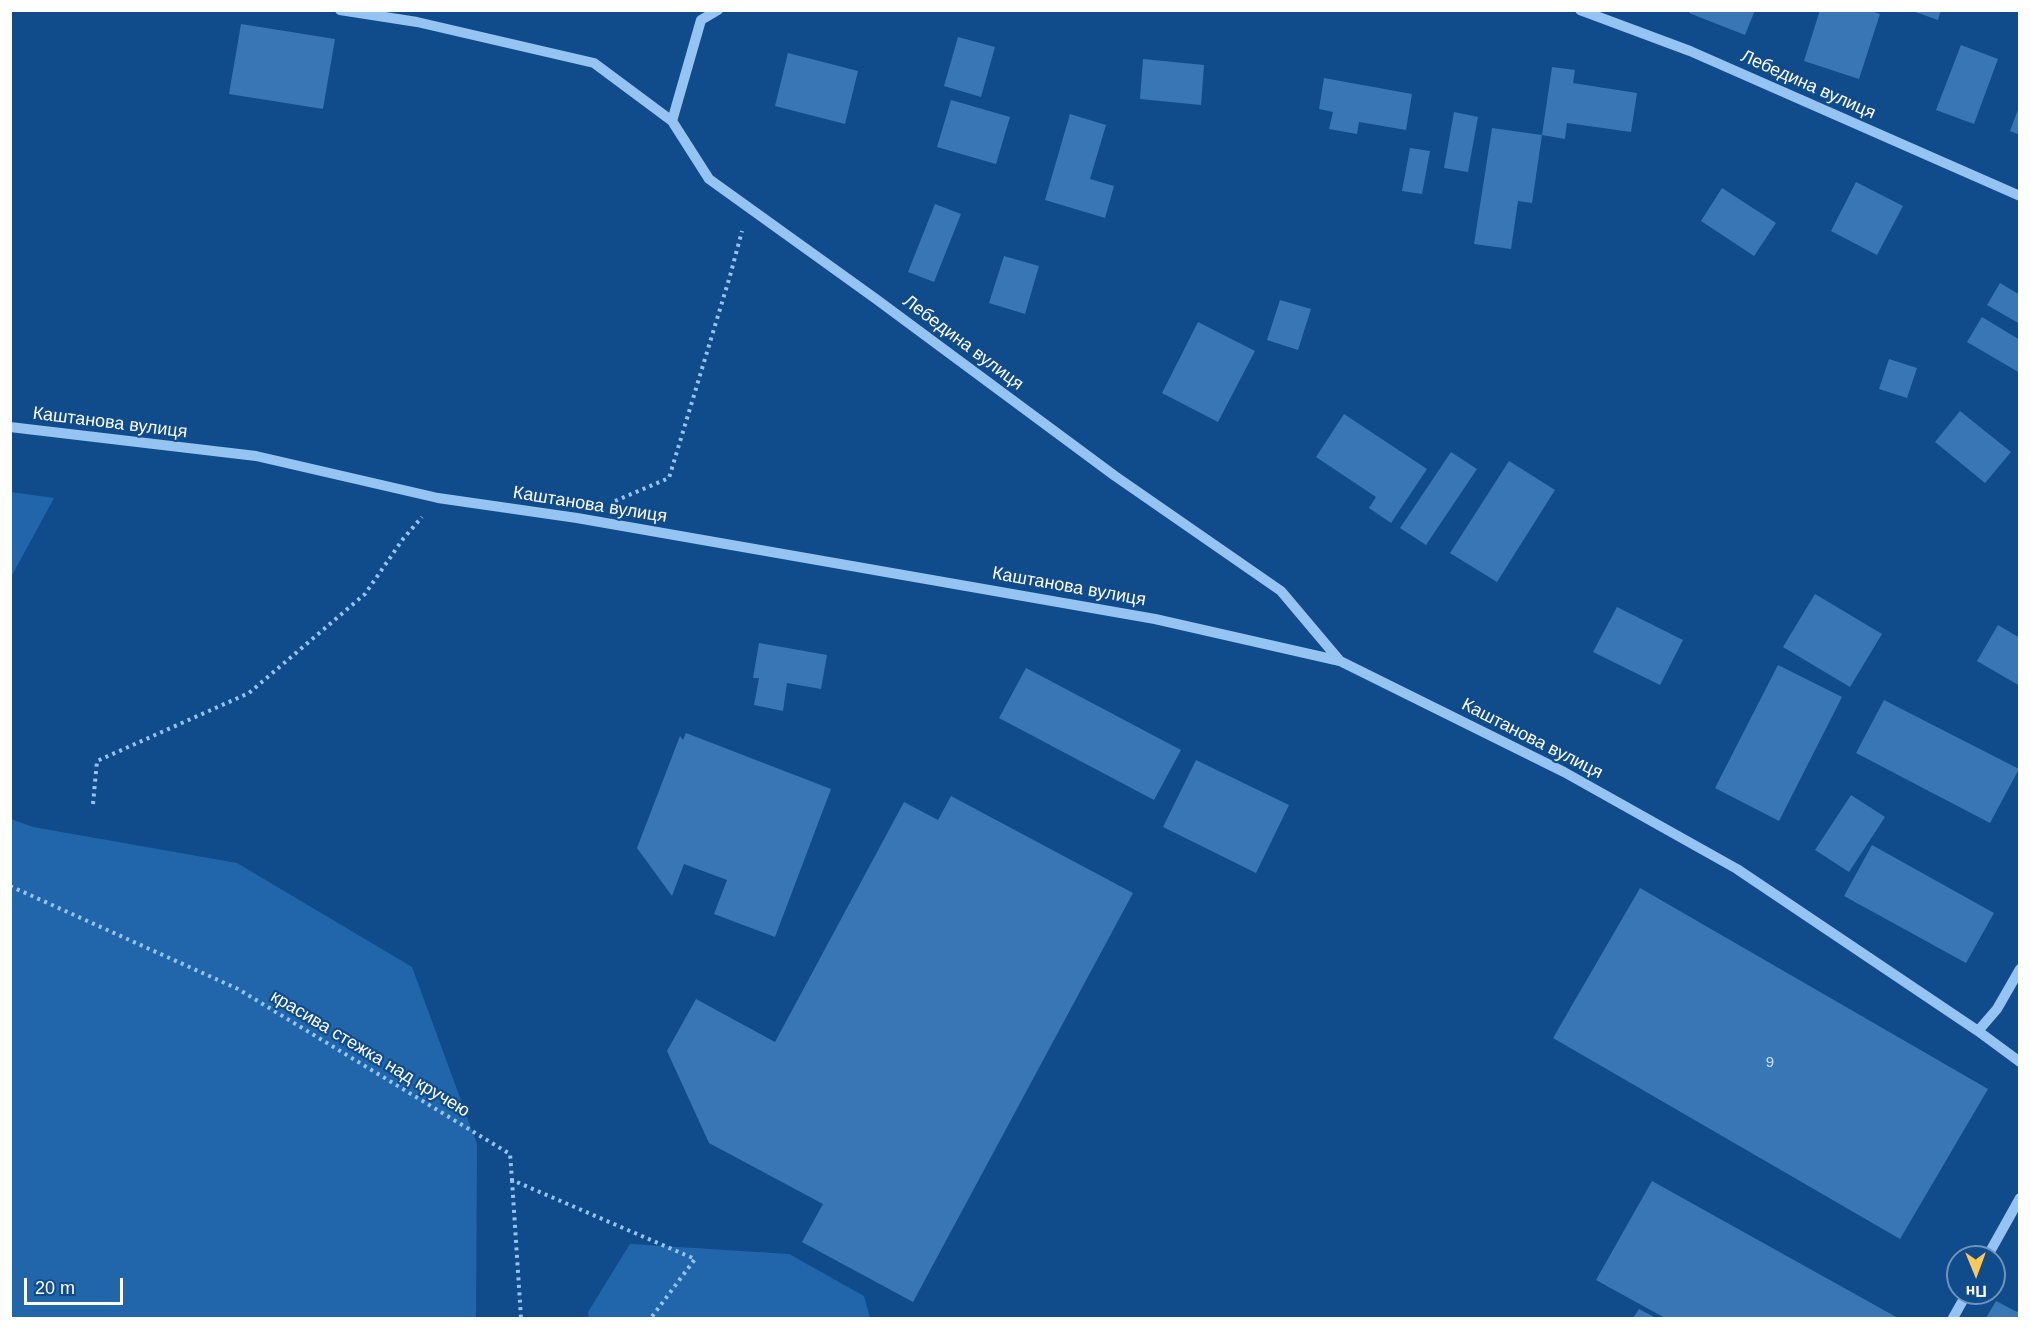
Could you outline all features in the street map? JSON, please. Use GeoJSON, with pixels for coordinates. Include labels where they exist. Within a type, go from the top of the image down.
{"type":"FeatureCollection","features":[{"type":"Feature","properties":{"kind":"street"},"geometry":{"type":"LineString","coordinates":[[340,10],[417,22],[594,63],[672,121],[701,20],[718,10]]}},
{"type":"Feature","properties":{"kind":"street","name":"Лебедина вулиця"},"geometry":{"type":"LineString","coordinates":[[1580,10],[1690,51],[2019,196]]}},
{"type":"Feature","properties":{"kind":"street","name":"Лебедина вулиця"},"geometry":{"type":"LineString","coordinates":[[672,121],[709,178],[876,298],[1115,476],[1281,591],[1340,661]]}},
{"type":"Feature","properties":{"kind":"street","name":"Каштанова вулиця"},"geometry":{"type":"LineString","coordinates":[[10,428],[256,456],[438,498],[578,518],[1155,619],[1340,661],[1564,772],[1737,869],[1978,1031],[2019,1062]]}},
{"type":"Feature","properties":{"kind":"street"},"geometry":{"type":"LineString","coordinates":[[1978,1031],[1997,1009],[2019,969]]}},
{"type":"Feature","properties":{"kind":"street"},"geometry":{"type":"LineString","coordinates":[[1994,1245],[2019,1198]]}},
{"type":"Feature","properties":{"kind":"path"},"geometry":{"type":"LineString","coordinates":[[578,518],[669,478],[730,276],[748,207]]}},
{"type":"Feature","properties":{"kind":"path"},"geometry":{"type":"LineString","coordinates":[[93,804],[97,760],[249,693],[365,594],[403,539],[438,498]]}},
{"type":"Feature","properties":{"kind":"path","name":"красива стежка над кручею"},"geometry":{"type":"LineString","coordinates":[[10,886],[238,989],[510,1154],[512,1180]]}},
{"type":"Feature","properties":{"kind":"path"},"geometry":{"type":"LineString","coordinates":[[521,1318],[512,1180],[695,1258],[651,1318]]}},
{"type":"Feature","properties":{"kind":"shaded area"},"geometry":{"type":"Polygon","coordinates":[[[10,492],[54,498],[11,577],[10,492]]]}},
{"type":"Feature","properties":{"kind":"shaded area"},"geometry":{"type":"Polygon","coordinates":[[[11,819],[33,827],[237,863],[412,967],[477,1144],[476,1318],[11,1318],[11,819]]]}},
{"type":"Feature","properties":{"kind":"shaded area"},"geometry":{"type":"Polygon","coordinates":[[[630,1244],[789,1254],[864,1296],[870,1318],[589,1318],[588,1312],[630,1244]]]}},
{"type":"Feature","properties":{"kind":"building"},"geometry":{"type":"Polygon","coordinates":[[[1690,10],[1755,10],[1745,35],[1689,13],[1690,10]]]}},
{"type":"Feature","properties":{"kind":"building"},"geometry":{"type":"Polygon","coordinates":[[[1820,10],[1868,10],[1880,14],[1859,79],[1804,61],[1820,10]]]}},
{"type":"Feature","properties":{"kind":"building"},"geometry":{"type":"Polygon","coordinates":[[[1910,10],[1941,10],[1938,20],[1910,10]]]}},
{"type":"Feature","properties":{"kind":"building"},"geometry":{"type":"Polygon","coordinates":[[[241,24],[335,39],[323,109],[229,94],[241,24]]]}},
{"type":"Feature","properties":{"kind":"building"},"geometry":{"type":"Polygon","coordinates":[[[958,37],[995,47],[981,97],[944,86],[958,37]]]}},
{"type":"Feature","properties":{"kind":"building"},"geometry":{"type":"Polygon","coordinates":[[[1961,45],[1998,59],[1974,124],[1936,110],[1961,45]]]}},
{"type":"Feature","properties":{"kind":"building"},"geometry":{"type":"Polygon","coordinates":[[[788,53],[858,71],[845,124],[775,106],[788,53]]]}},
{"type":"Feature","properties":{"kind":"building"},"geometry":{"type":"Polygon","coordinates":[[[1143,59],[1204,65],[1201,105],[1140,99],[1143,59]]]}},
{"type":"Feature","properties":{"kind":"building"},"geometry":{"type":"Polygon","coordinates":[[[1552,67],[1575,70],[1573,83],[1637,93],[1631,132],[1567,123],[1565,139],[1542,135],[1552,67]]]}},
{"type":"Feature","properties":{"kind":"building"},"geometry":{"type":"Polygon","coordinates":[[[1324,78],[1412,94],[1406,130],[1359,122],[1357,134],[1329,129],[1333,112],[1319,109],[1324,78]]]}},
{"type":"Feature","properties":{"kind":"building"},"geometry":{"type":"Polygon","coordinates":[[[951,100],[1010,117],[996,164],[937,147],[951,100]]]}},
{"type":"Feature","properties":{"kind":"building"},"geometry":{"type":"Polygon","coordinates":[[[2020,107],[2020,135],[2010,131],[2020,107]]]}},
{"type":"Feature","properties":{"kind":"building"},"geometry":{"type":"Polygon","coordinates":[[[1454,112],[1478,117],[1468,172],[1444,168],[1454,112]]]}},
{"type":"Feature","properties":{"kind":"building"},"geometry":{"type":"Polygon","coordinates":[[[1070,114],[1106,125],[1090,179],[1114,186],[1105,218],[1045,200],[1070,114]]]}},
{"type":"Feature","properties":{"kind":"building"},"geometry":{"type":"Polygon","coordinates":[[[1492,128],[1542,135],[1532,203],[1518,201],[1511,249],[1474,244],[1492,128]]]}},
{"type":"Feature","properties":{"kind":"building"},"geometry":{"type":"Polygon","coordinates":[[[1410,148],[1430,151],[1422,194],[1402,191],[1410,148]]]}},
{"type":"Feature","properties":{"kind":"building"},"geometry":{"type":"Polygon","coordinates":[[[1856,182],[1903,206],[1877,255],[1831,231],[1856,182]]]}},
{"type":"Feature","properties":{"kind":"building"},"geometry":{"type":"Polygon","coordinates":[[[1722,188],[1776,223],[1754,256],[1701,221],[1722,188]]]}},
{"type":"Feature","properties":{"kind":"building"},"geometry":{"type":"Polygon","coordinates":[[[935,204],[961,214],[934,282],[908,272],[935,204]]]}},
{"type":"Feature","properties":{"kind":"building"},"geometry":{"type":"Polygon","coordinates":[[[1004,256],[1039,266],[1025,314],[989,303],[1004,256]]]}},
{"type":"Feature","properties":{"kind":"building"},"geometry":{"type":"Polygon","coordinates":[[[2000,283],[2020,295],[2020,324],[1987,305],[2000,283]]]}},
{"type":"Feature","properties":{"kind":"building"},"geometry":{"type":"Polygon","coordinates":[[[1280,300],[1311,309],[1298,350],[1267,340],[1280,300]]]}},
{"type":"Feature","properties":{"kind":"building"},"geometry":{"type":"Polygon","coordinates":[[[1982,317],[2020,340],[2020,373],[1967,342],[1982,317]]]}},
{"type":"Feature","properties":{"kind":"building"},"geometry":{"type":"Polygon","coordinates":[[[1198,322],[1255,351],[1218,422],[1162,393],[1198,322]]]}},
{"type":"Feature","properties":{"kind":"building"},"geometry":{"type":"Polygon","coordinates":[[[1889,359],[1917,368],[1907,398],[1879,389],[1889,359]]]}},
{"type":"Feature","properties":{"kind":"building"},"geometry":{"type":"Polygon","coordinates":[[[1960,411],[2011,452],[1985,483],[1935,442],[1960,411]]]}},
{"type":"Feature","properties":{"kind":"building"},"geometry":{"type":"Polygon","coordinates":[[[1344,414],[1427,469],[1391,523],[1369,508],[1376,497],[1316,457],[1344,414]]]}},
{"type":"Feature","properties":{"kind":"building"},"geometry":{"type":"Polygon","coordinates":[[[1451,452],[1477,469],[1426,545],[1400,528],[1451,452]]]}},
{"type":"Feature","properties":{"kind":"building"},"geometry":{"type":"Polygon","coordinates":[[[1509,461],[1555,490],[1497,582],[1450,553],[1509,461]]]}},
{"type":"Feature","properties":{"kind":"building"},"geometry":{"type":"Polygon","coordinates":[[[1815,594],[1882,634],[1850,687],[1783,647],[1815,594]]]}},
{"type":"Feature","properties":{"kind":"building"},"geometry":{"type":"Polygon","coordinates":[[[1617,607],[1683,640],[1660,685],[1593,652],[1617,607]]]}},
{"type":"Feature","properties":{"kind":"building"},"geometry":{"type":"Polygon","coordinates":[[[1998,625],[2020,638],[2020,686],[1977,661],[1998,625]]]}},
{"type":"Feature","properties":{"kind":"building"},"geometry":{"type":"Polygon","coordinates":[[[759,643],[827,655],[821,689],[787,683],[783,711],[754,705],[759,678],[753,678],[759,643]]]}},
{"type":"Feature","properties":{"kind":"building"},"geometry":{"type":"Polygon","coordinates":[[[1778,665],[1842,697],[1779,821],[1715,788],[1778,665]]]}},
{"type":"Feature","properties":{"kind":"building"},"geometry":{"type":"Polygon","coordinates":[[[1026,668],[1181,750],[1154,800],[999,718],[1026,668]]]}},
{"type":"Feature","properties":{"kind":"building"},"geometry":{"type":"Polygon","coordinates":[[[1884,700],[2019,769],[1990,823],[1856,753],[1884,700]]]}},
{"type":"Feature","properties":{"kind":"building"},"geometry":{"type":"Polygon","coordinates":[[[686,733],[831,789],[775,937],[714,914],[727,880],[684,864],[672,896],[637,848],[680,736],[683,740],[686,733]]]}},
{"type":"Feature","properties":{"kind":"building"},"geometry":{"type":"Polygon","coordinates":[[[1196,760],[1289,805],[1256,873],[1163,827],[1196,760]]]}},
{"type":"Feature","properties":{"kind":"building"},"geometry":{"type":"Polygon","coordinates":[[[1851,795],[1885,817],[1849,872],[1815,850],[1851,795]]]}},
{"type":"Feature","properties":{"kind":"building"},"geometry":{"type":"Polygon","coordinates":[[[951,796],[1133,893],[913,1302],[802,1242],[823,1204],[709,1143],[667,1051],[696,999],[775,1042],[904,802],[938,820],[951,796]]]}},
{"type":"Feature","properties":{"kind":"building"},"geometry":{"type":"Polygon","coordinates":[[[1872,845],[1994,913],[1966,963],[1844,896],[1872,845]]]}},
{"type":"Feature","properties":{"kind":"building"},"geometry":{"type":"Polygon","coordinates":[[[1640,888],[1988,1089],[1900,1239],[1553,1038],[1640,888]]]}},
{"type":"Feature","properties":{"kind":"building"},"geometry":{"type":"Polygon","coordinates":[[[1652,1181],[1898,1318],[1665,1318],[1596,1280],[1652,1181]]]}},
{"type":"Feature","properties":{"kind":"building"},"geometry":{"type":"Polygon","coordinates":[[[1994,1305],[2004,1305],[2017,1312],[2020,1307],[2020,1318],[1986,1318],[1994,1305]]]}},
{"type":"Feature","properties":{"kind":"building"},"geometry":{"type":"Polygon","coordinates":[[[1639,1309],[1656,1318],[1633,1318],[1639,1309]]]}}]}
